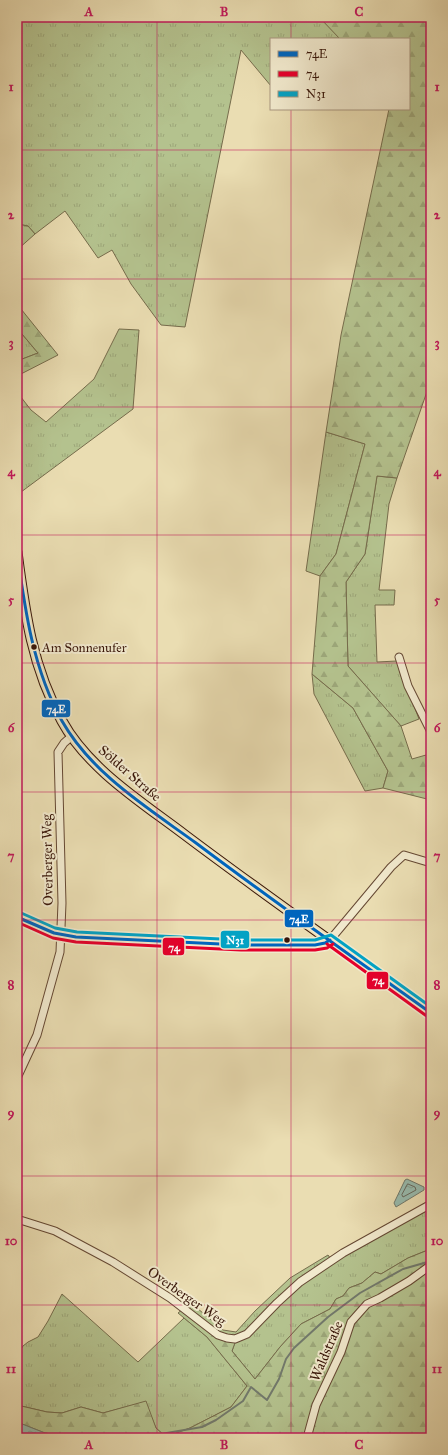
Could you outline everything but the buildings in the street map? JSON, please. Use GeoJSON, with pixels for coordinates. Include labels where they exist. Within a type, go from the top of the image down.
{"type":"FeatureCollection","features":[{"type":"Feature","properties":{"kind":"main road","name":"Sölder Straße"},"geometry":{"type":"LineString","coordinates":[[17,552],[32,647],[45,687],[63,722],[84,751],[102,770],[128,792],[225,865],[431,1013]]}},
{"type":"Feature","properties":{"kind":"street"},"geometry":{"type":"LineString","coordinates":[[400,657],[408,686],[431,732]]}},
{"type":"Feature","properties":{"kind":"street","name":"Overberger Weg"},"geometry":{"type":"LineString","coordinates":[[17,1078],[37,1035],[60,952],[62,902],[58,752],[64,743],[72,736]]}},
{"type":"Feature","properties":{"kind":"street"},"geometry":{"type":"LineString","coordinates":[[17,917],[54,933],[76,937],[241,945],[325,943],[330,940],[391,866],[404,855],[431,864]]}},
{"type":"Feature","properties":{"kind":"street","name":"Overberger Weg"},"geometry":{"type":"LineString","coordinates":[[17,1219],[55,1231],[107,1259],[170,1298],[218,1335],[235,1339],[247,1334],[300,1282],[343,1253],[431,1204]]}},
{"type":"Feature","properties":{"kind":"street","name":"Waldstraße"},"geometry":{"type":"LineString","coordinates":[[308,1438],[316,1405],[341,1352],[352,1322],[367,1304],[409,1281],[431,1265]]}},
{"type":"Feature","properties":{"kind":"green space"},"geometry":{"type":"Polygon","coordinates":[[[17,17],[319,17],[340,38],[270,38],[270,85],[241,50],[185,327],[161,325],[131,284],[112,250],[98,258],[65,211],[35,234],[28,226],[17,224],[17,17]]]}},
{"type":"Feature","properties":{"kind":"green space"},"geometry":{"type":"Polygon","coordinates":[[[319,17],[431,17],[431,380],[397,478],[377,476],[365,554],[346,582],[348,666],[401,726],[412,759],[426,755],[431,765],[431,800],[383,788],[388,771],[353,708],[312,674],[320,576],[336,554],[365,444],[326,432],[341,335],[389,110],[410,110],[410,38],[339,38],[319,17]]]}},
{"type":"Feature","properties":{"kind":"green space"},"geometry":{"type":"Polygon","coordinates":[[[17,224],[28,226],[35,234],[17,250],[17,224]]]}},
{"type":"Feature","properties":{"kind":"green space"},"geometry":{"type":"Polygon","coordinates":[[[17,304],[58,355],[17,376],[17,361],[38,353],[17,328],[17,304]]]}},
{"type":"Feature","properties":{"kind":"green space"},"geometry":{"type":"Polygon","coordinates":[[[17,328],[38,353],[17,361],[17,328]]]}},
{"type":"Feature","properties":{"kind":"green space"},"geometry":{"type":"Polygon","coordinates":[[[119,329],[139,330],[133,409],[17,495],[17,392],[31,410],[46,422],[94,379],[119,329]]]}},
{"type":"Feature","properties":{"kind":"green space"},"geometry":{"type":"Polygon","coordinates":[[[326,432],[365,444],[336,554],[320,576],[306,571],[326,432]]]}},
{"type":"Feature","properties":{"kind":"green space"},"geometry":{"type":"Polygon","coordinates":[[[377,476],[397,478],[389,504],[379,590],[395,590],[394,605],[375,605],[377,662],[397,661],[419,719],[401,726],[348,666],[346,582],[365,554],[377,476]]]}},
{"type":"Feature","properties":{"kind":"green space"},"geometry":{"type":"Polygon","coordinates":[[[312,674],[353,708],[388,771],[383,788],[365,791],[314,694],[312,674]]]}},
{"type":"Feature","properties":{"kind":"green space"},"geometry":{"type":"Polygon","coordinates":[[[431,1206],[431,1251],[428,1250],[408,1258],[381,1274],[375,1272],[362,1283],[349,1288],[343,1296],[336,1299],[330,1309],[301,1324],[280,1347],[255,1379],[232,1351],[236,1340],[301,1283],[344,1254],[431,1206]]]}},
{"type":"Feature","properties":{"kind":"green space"},"geometry":{"type":"Polygon","coordinates":[[[428,1250],[431,1251],[431,1264],[380,1297],[351,1323],[306,1438],[61,1438],[57,1435],[45,1433],[17,1422],[17,1405],[47,1412],[62,1413],[81,1407],[103,1413],[146,1401],[156,1428],[166,1437],[190,1428],[231,1407],[247,1386],[207,1337],[178,1313],[183,1309],[217,1336],[236,1340],[232,1351],[255,1379],[280,1347],[301,1324],[330,1309],[336,1299],[343,1296],[349,1288],[362,1283],[375,1272],[381,1274],[408,1258],[428,1250]]]}},
{"type":"Feature","properties":{"kind":"green space"},"geometry":{"type":"Polygon","coordinates":[[[328,1255],[331,1259],[247,1333],[235,1337],[219,1333],[185,1307],[184,1303],[197,1308],[223,1330],[236,1332],[255,1311],[290,1278],[328,1255]]]}},
{"type":"Feature","properties":{"kind":"green space"},"geometry":{"type":"Polygon","coordinates":[[[431,1266],[431,1434],[310,1434],[317,1406],[352,1323],[367,1304],[431,1266]]]}},
{"type":"Feature","properties":{"kind":"green space"},"geometry":{"type":"Polygon","coordinates":[[[62,1294],[138,1362],[184,1318],[207,1337],[247,1386],[231,1407],[190,1428],[166,1437],[156,1428],[145,1402],[103,1413],[81,1407],[62,1413],[47,1412],[17,1405],[17,1355],[23,1346],[38,1337],[62,1294]]]}},
{"type":"Feature","properties":{"kind":"green space"},"geometry":{"type":"Polygon","coordinates":[[[310,1434],[431,1434],[431,1438],[309,1438],[310,1434]]]}},
{"type":"Feature","properties":{"kind":"water"},"geometry":{"type":"Polygon","coordinates":[[[407,1179],[424,1187],[424,1190],[396,1207],[394,1203],[405,1180],[407,1179]]]}},
{"type":"Feature","properties":{"kind":"water"},"geometry":{"type":"Polygon","coordinates":[[[17,1422],[45,1433],[57,1435],[61,1438],[17,1438],[17,1422]]]}},
{"type":"Feature","properties":{"kind":"waterway"},"geometry":{"type":"LineString","coordinates":[[137,1438],[202,1427],[216,1420],[243,1401],[251,1387],[267,1400],[279,1379],[286,1359],[294,1348],[328,1317],[360,1293],[403,1269],[431,1261]]}},
{"type":"Feature","properties":{"kind":"transit line","name":"74E"},"geometry":{"type":"LineString","coordinates":[[17,552],[27,617],[37,660],[44,681],[62,721],[74,740],[89,758],[105,774],[140,803],[431,1013]]}},
{"type":"Feature","properties":{"kind":"transit line","name":"N31"},"geometry":{"type":"LineString","coordinates":[[19,912],[55,928],[77,932],[241,940],[315,940],[331,935],[431,1007]]}},
{"type":"Feature","properties":{"kind":"transit line","name":"74E"},"geometry":{"type":"LineString","coordinates":[[17,917],[54,933],[76,937],[241,945],[315,945],[325,943],[330,940]]}},
{"type":"Feature","properties":{"kind":"transit line","name":"74"},"geometry":{"type":"LineString","coordinates":[[17,922],[53,938],[76,942],[241,950],[315,950],[327,948],[333,944]]}},
{"type":"Feature","properties":{"kind":"transit line","name":"74"},"geometry":{"type":"LineString","coordinates":[[327,944],[428,1017]]}},
{"type":"Feature","properties":{"kind":"place","name":"Am Sonnenufer"},"geometry":{"type":"Point","coordinates":[34,647]}}]}
